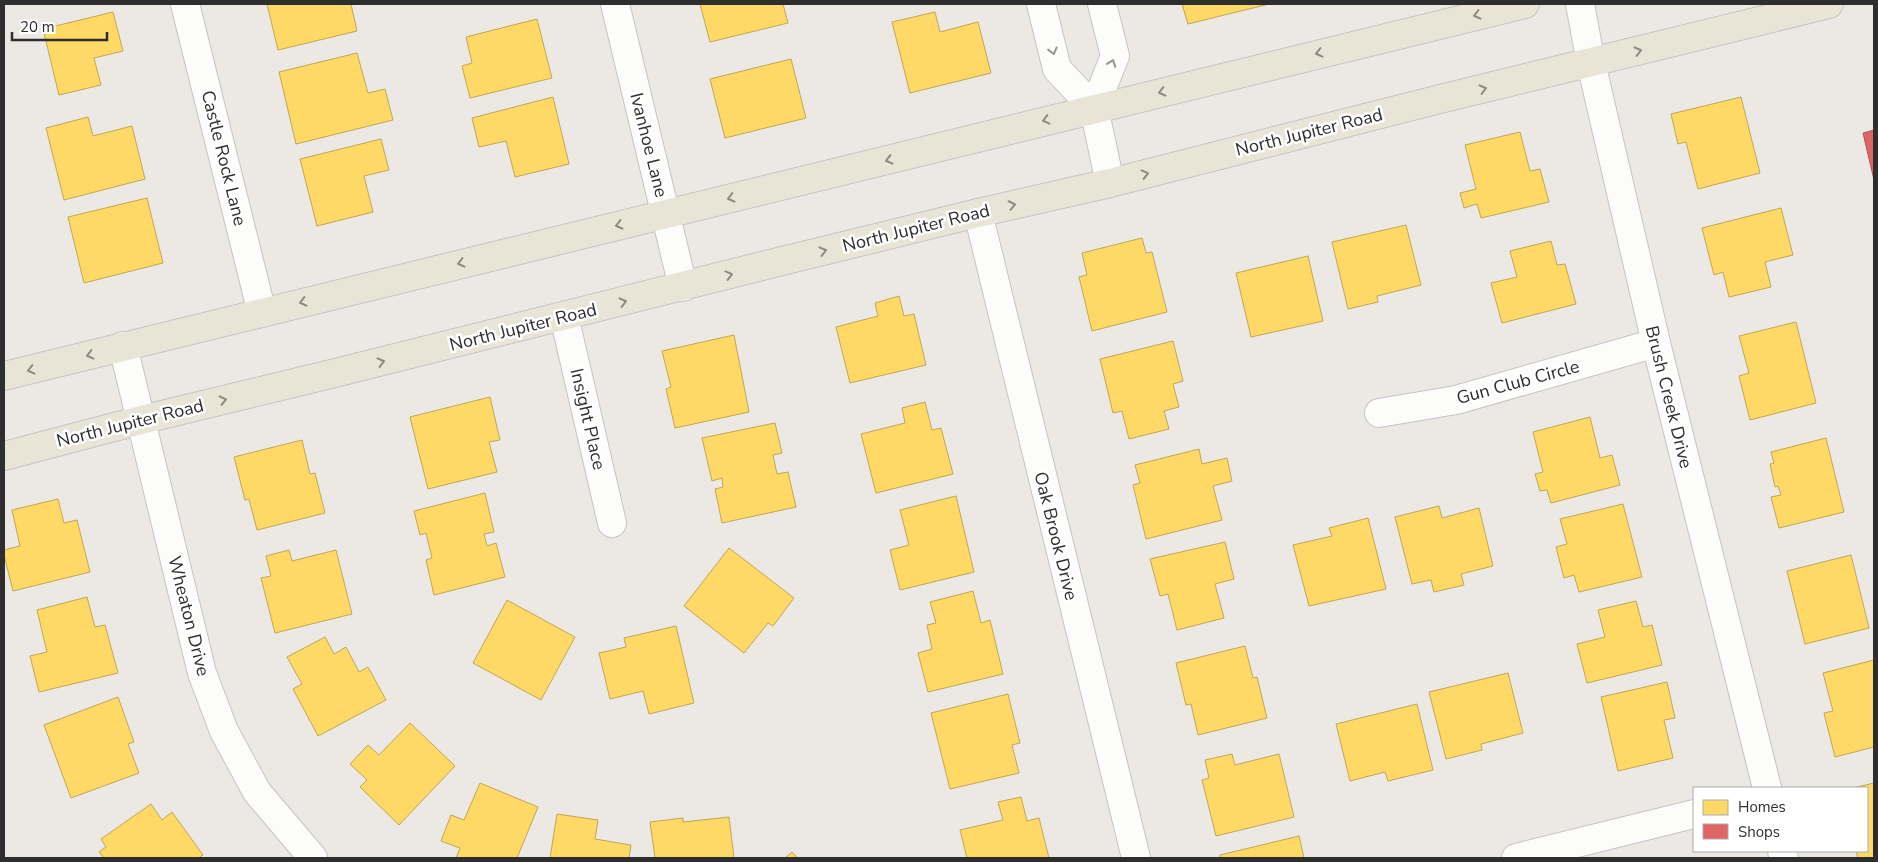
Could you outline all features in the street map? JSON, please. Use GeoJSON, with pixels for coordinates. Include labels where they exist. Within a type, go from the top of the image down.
{"type":"FeatureCollection","features":[{"type":"Feature","properties":{"kind":"main road"},"geometry":{"type":"LineString","coordinates":[[4,376],[1525,4]]}},
{"type":"Feature","properties":{"kind":"main road","name":"North Jupiter Road"},"geometry":{"type":"LineString","coordinates":[[4,456],[142,420],[978,213],[1110,184],[1829,4]]}},
{"type":"Feature","properties":{"kind":"street","name":"Castle Rock Lane"},"geometry":{"type":"LineString","coordinates":[[185,4],[262,313]]}},
{"type":"Feature","properties":{"kind":"street","name":"Ivanhoe Lane"},"geometry":{"type":"LineString","coordinates":[[615,4],[683,287]]}},
{"type":"Feature","properties":{"kind":"street"},"geometry":{"type":"LineString","coordinates":[[1041,4],[1057,69],[1094,108],[1110,184]]}},
{"type":"Feature","properties":{"kind":"street"},"geometry":{"type":"LineString","coordinates":[[1094,108],[1115,56],[1102,4]]}},
{"type":"Feature","properties":{"kind":"street","name":"Brush Creek Drive"},"geometry":{"type":"LineString","coordinates":[[1580,4],[1591,63],[1656,343],[1767,787]]}},
{"type":"Feature","properties":{"kind":"street","name":"Oak Brook Drive"},"geometry":{"type":"LineString","coordinates":[[978,213],[1136,858]]}},
{"type":"Feature","properties":{"kind":"street","name":"Insight Place"},"geometry":{"type":"LineString","coordinates":[[564,316],[612,523]]}},
{"type":"Feature","properties":{"kind":"street","name":"Gun Club Circle"},"geometry":{"type":"LineString","coordinates":[[1379,413],[1456,400],[1656,343]]}},
{"type":"Feature","properties":{"kind":"street","name":"Wheaton Drive"},"geometry":{"type":"LineString","coordinates":[[123,346],[202,673],[224,731],[257,792],[313,858]]}},
{"type":"Feature","properties":{"kind":"street"},"geometry":{"type":"LineString","coordinates":[[1516,858],[1693,814]]}},
{"type":"Feature","properties":{"kind":"building: Homes"},"geometry":{"type":"Polygon","coordinates":[[[267,4],[351,4],[357,31],[278,50],[267,4]]]}},
{"type":"Feature","properties":{"kind":"building: Homes"},"geometry":{"type":"Polygon","coordinates":[[[700,4],[783,4],[788,23],[710,42],[700,4]]]}},
{"type":"Feature","properties":{"kind":"building: Homes"},"geometry":{"type":"Polygon","coordinates":[[[1182,4],[1269,4],[1188,24],[1182,4]]]}},
{"type":"Feature","properties":{"kind":"building: Homes"},"geometry":{"type":"Polygon","coordinates":[[[113,12],[123,51],[94,58],[101,85],[59,95],[43,29],[113,12]]]}},
{"type":"Feature","properties":{"kind":"building: Homes"},"geometry":{"type":"Polygon","coordinates":[[[935,12],[940,32],[978,22],[991,73],[910,93],[892,22],[935,12]]]}},
{"type":"Feature","properties":{"kind":"building: Homes"},"geometry":{"type":"Polygon","coordinates":[[[537,19],[552,78],[470,98],[462,66],[472,63],[466,37],[537,19]]]}},
{"type":"Feature","properties":{"kind":"building: Homes"},"geometry":{"type":"Polygon","coordinates":[[[357,53],[368,93],[385,89],[393,120],[296,144],[279,72],[357,53]]]}},
{"type":"Feature","properties":{"kind":"building: Homes"},"geometry":{"type":"Polygon","coordinates":[[[791,59],[806,118],[725,138],[710,79],[791,59]]]}},
{"type":"Feature","properties":{"kind":"building: Homes"},"geometry":{"type":"Polygon","coordinates":[[[553,97],[569,164],[515,177],[506,141],[479,147],[472,118],[553,97]]]}},
{"type":"Feature","properties":{"kind":"building: Homes"},"geometry":{"type":"Polygon","coordinates":[[[1741,97],[1760,173],[1698,189],[1686,142],[1678,144],[1671,114],[1741,97]]]}},
{"type":"Feature","properties":{"kind":"building: Homes"},"geometry":{"type":"Polygon","coordinates":[[[88,117],[93,136],[132,126],[145,179],[64,200],[46,128],[88,117]]]}},
{"type":"Feature","properties":{"kind":"building: Homes"},"geometry":{"type":"Polygon","coordinates":[[[1520,132],[1530,171],[1540,169],[1549,202],[1481,218],[1477,204],[1464,208],[1460,193],[1476,189],[1465,145],[1520,132]]]}},
{"type":"Feature","properties":{"kind":"building: Homes"},"geometry":{"type":"Polygon","coordinates":[[[381,139],[389,170],[364,176],[373,212],[317,226],[300,159],[381,139]]]}},
{"type":"Feature","properties":{"kind":"building: Homes"},"geometry":{"type":"Polygon","coordinates":[[[147,198],[163,263],[84,283],[68,217],[147,198]]]}},
{"type":"Feature","properties":{"kind":"building: Homes"},"geometry":{"type":"Polygon","coordinates":[[[1781,208],[1793,255],[1765,262],[1771,287],[1729,297],[1723,272],[1714,275],[1702,228],[1781,208]]]}},
{"type":"Feature","properties":{"kind":"building: Homes"},"geometry":{"type":"Polygon","coordinates":[[[1406,225],[1421,285],[1377,296],[1378,302],[1348,309],[1332,242],[1406,225]]]}},
{"type":"Feature","properties":{"kind":"building: Homes"},"geometry":{"type":"Polygon","coordinates":[[[1142,238],[1146,253],[1152,252],[1167,312],[1092,331],[1079,277],[1087,275],[1082,253],[1142,238]]]}},
{"type":"Feature","properties":{"kind":"building: Homes"},"geometry":{"type":"Polygon","coordinates":[[[1551,241],[1557,265],[1565,264],[1576,304],[1502,323],[1491,283],[1517,277],[1510,251],[1551,241]]]}},
{"type":"Feature","properties":{"kind":"building: Homes"},"geometry":{"type":"Polygon","coordinates":[[[1308,256],[1323,321],[1251,337],[1236,273],[1308,256]]]}},
{"type":"Feature","properties":{"kind":"building: Homes"},"geometry":{"type":"Polygon","coordinates":[[[899,296],[904,316],[914,314],[926,365],[850,383],[836,327],[878,316],[875,303],[899,296]]]}},
{"type":"Feature","properties":{"kind":"building: Homes"},"geometry":{"type":"Polygon","coordinates":[[[1796,322],[1816,403],[1750,420],[1739,376],[1749,373],[1739,336],[1796,322]]]}},
{"type":"Feature","properties":{"kind":"building: Homes"},"geometry":{"type":"Polygon","coordinates":[[[734,335],[749,412],[675,428],[666,389],[671,387],[662,351],[734,335]]]}},
{"type":"Feature","properties":{"kind":"building: Homes"},"geometry":{"type":"Polygon","coordinates":[[[1173,341],[1183,381],[1173,384],[1179,407],[1164,411],[1169,429],[1129,439],[1122,411],[1113,413],[1100,359],[1173,341]]]}},
{"type":"Feature","properties":{"kind":"building: Homes"},"geometry":{"type":"Polygon","coordinates":[[[490,397],[500,440],[489,442],[497,472],[428,489],[410,417],[490,397]]]}},
{"type":"Feature","properties":{"kind":"building: Homes"},"geometry":{"type":"Polygon","coordinates":[[[925,402],[932,430],[941,428],[953,474],[876,493],[861,434],[905,423],[902,408],[925,402]]]}},
{"type":"Feature","properties":{"kind":"building: Homes"},"geometry":{"type":"Polygon","coordinates":[[[1590,417],[1600,458],[1612,455],[1620,485],[1551,503],[1547,490],[1540,491],[1535,474],[1543,472],[1533,432],[1590,417]]]}},
{"type":"Feature","properties":{"kind":"building: Homes"},"geometry":{"type":"Polygon","coordinates":[[[775,423],[782,453],[773,455],[777,474],[788,472],[796,507],[722,523],[715,489],[723,487],[722,478],[712,481],[702,438],[775,423]]]}},
{"type":"Feature","properties":{"kind":"building: Homes"},"geometry":{"type":"Polygon","coordinates":[[[1826,438],[1844,512],[1779,528],[1771,497],[1781,495],[1778,486],[1775,487],[1770,464],[1774,463],[1771,452],[1826,438]]]}},
{"type":"Feature","properties":{"kind":"building: Homes"},"geometry":{"type":"Polygon","coordinates":[[[302,440],[310,474],[315,473],[325,513],[257,530],[249,499],[245,500],[234,457],[302,440]]]}},
{"type":"Feature","properties":{"kind":"building: Homes"},"geometry":{"type":"Polygon","coordinates":[[[1199,449],[1202,464],[1227,458],[1232,481],[1213,486],[1222,520],[1146,539],[1133,485],[1140,483],[1135,465],[1199,449]]]}},
{"type":"Feature","properties":{"kind":"building: Homes"},"geometry":{"type":"Polygon","coordinates":[[[485,493],[494,532],[484,534],[487,546],[496,543],[505,577],[434,595],[426,560],[432,558],[426,533],[420,535],[414,511],[485,493]]]}},
{"type":"Feature","properties":{"kind":"building: Homes"},"geometry":{"type":"Polygon","coordinates":[[[956,496],[974,572],[900,590],[890,550],[909,545],[900,510],[956,496]]]}},
{"type":"Feature","properties":{"kind":"building: Homes"},"geometry":{"type":"Polygon","coordinates":[[[58,499],[64,523],[77,520],[90,572],[13,591],[4,555],[4,550],[20,546],[12,510],[58,499]]]}},
{"type":"Feature","properties":{"kind":"building: Homes"},"geometry":{"type":"Polygon","coordinates":[[[1623,504],[1642,577],[1579,592],[1574,575],[1564,578],[1556,547],[1567,544],[1560,519],[1623,504]]]}},
{"type":"Feature","properties":{"kind":"building: Homes"},"geometry":{"type":"Polygon","coordinates":[[[1439,506],[1442,518],[1479,508],[1493,566],[1461,574],[1464,585],[1434,592],[1431,580],[1412,584],[1395,517],[1439,506]]]}},
{"type":"Feature","properties":{"kind":"building: Homes"},"geometry":{"type":"Polygon","coordinates":[[[1368,518],[1386,589],[1309,606],[1293,545],[1332,536],[1329,528],[1368,518]]]}},
{"type":"Feature","properties":{"kind":"building: Homes"},"geometry":{"type":"Polygon","coordinates":[[[1225,542],[1234,579],[1215,584],[1224,618],[1177,630],[1168,594],[1160,596],[1150,559],[1225,542]]]}},
{"type":"Feature","properties":{"kind":"building: Homes"},"geometry":{"type":"Polygon","coordinates":[[[729,548],[794,598],[773,626],[768,623],[744,653],[684,606],[729,548]]]}},
{"type":"Feature","properties":{"kind":"building: Homes"},"geometry":{"type":"Polygon","coordinates":[[[289,550],[292,561],[336,550],[352,614],[275,633],[261,578],[271,576],[266,556],[289,550]]]}},
{"type":"Feature","properties":{"kind":"building: Homes"},"geometry":{"type":"Polygon","coordinates":[[[1851,555],[1869,628],[1805,644],[1787,571],[1851,555]]]}},
{"type":"Feature","properties":{"kind":"building: Homes"},"geometry":{"type":"Polygon","coordinates":[[[973,591],[981,623],[990,620],[1003,674],[928,692],[918,653],[932,649],[927,625],[936,623],[930,602],[973,591]]]}},
{"type":"Feature","properties":{"kind":"building: Homes"},"geometry":{"type":"Polygon","coordinates":[[[87,597],[95,627],[105,625],[118,673],[39,692],[30,656],[47,652],[37,610],[87,597]]]}},
{"type":"Feature","properties":{"kind":"building: Homes"},"geometry":{"type":"Polygon","coordinates":[[[507,600],[575,637],[541,700],[473,663],[507,600]]]}},
{"type":"Feature","properties":{"kind":"building: Homes"},"geometry":{"type":"Polygon","coordinates":[[[1636,601],[1643,627],[1652,625],[1662,665],[1587,683],[1577,644],[1605,637],[1598,610],[1636,601]]]}},
{"type":"Feature","properties":{"kind":"building: Homes"},"geometry":{"type":"Polygon","coordinates":[[[676,626],[694,703],[649,714],[643,691],[610,699],[599,653],[626,647],[624,638],[676,626]]]}},
{"type":"Feature","properties":{"kind":"building: Homes"},"geometry":{"type":"Polygon","coordinates":[[[325,637],[334,654],[346,647],[359,672],[368,667],[386,700],[318,736],[293,689],[302,684],[287,657],[325,637]]]}},
{"type":"Feature","properties":{"kind":"building: Homes"},"geometry":{"type":"Polygon","coordinates":[[[1245,646],[1253,678],[1257,677],[1267,718],[1198,735],[1191,704],[1186,705],[1176,663],[1245,646]]]}},
{"type":"Feature","properties":{"kind":"building: Homes"},"geometry":{"type":"Polygon","coordinates":[[[1874,660],[1874,747],[1835,757],[1824,713],[1833,711],[1823,673],[1874,660]]]}},
{"type":"Feature","properties":{"kind":"building: Homes"},"geometry":{"type":"Polygon","coordinates":[[[1508,673],[1523,733],[1481,744],[1482,750],[1446,759],[1429,692],[1508,673]]]}},
{"type":"Feature","properties":{"kind":"building: Homes"},"geometry":{"type":"Polygon","coordinates":[[[1667,682],[1675,718],[1664,720],[1673,758],[1618,771],[1601,697],[1667,682]]]}},
{"type":"Feature","properties":{"kind":"building: Homes"},"geometry":{"type":"Polygon","coordinates":[[[1008,694],[1020,743],[1012,745],[1019,773],[950,789],[931,713],[1008,694]]]}},
{"type":"Feature","properties":{"kind":"building: Homes"},"geometry":{"type":"Polygon","coordinates":[[[118,697],[134,742],[128,744],[139,773],[71,798],[44,725],[118,697]]]}},
{"type":"Feature","properties":{"kind":"building: Homes"},"geometry":{"type":"Polygon","coordinates":[[[1417,704],[1433,770],[1388,781],[1385,772],[1350,781],[1336,724],[1417,704]]]}},
{"type":"Feature","properties":{"kind":"building: Homes"},"geometry":{"type":"Polygon","coordinates":[[[410,723],[455,766],[399,825],[360,787],[367,780],[350,764],[368,745],[379,755],[410,723]]]}},
{"type":"Feature","properties":{"kind":"building: Homes"},"geometry":{"type":"Polygon","coordinates":[[[1232,754],[1235,765],[1279,754],[1294,817],[1216,836],[1202,780],[1209,778],[1205,760],[1232,754]]]}},
{"type":"Feature","properties":{"kind":"building: Homes"},"geometry":{"type":"Polygon","coordinates":[[[480,783],[538,807],[517,858],[456,858],[460,848],[441,841],[451,815],[464,820],[480,783]]]}},
{"type":"Feature","properties":{"kind":"building: Homes"},"geometry":{"type":"Polygon","coordinates":[[[1874,783],[1874,858],[1858,858],[1856,852],[1868,852],[1868,787],[1857,787],[1874,783]]]}},
{"type":"Feature","properties":{"kind":"building: Homes"},"geometry":{"type":"Polygon","coordinates":[[[1021,797],[1027,821],[1039,818],[1049,858],[967,858],[960,830],[1003,820],[998,802],[1021,797]]]}},
{"type":"Feature","properties":{"kind":"building: Homes"},"geometry":{"type":"Polygon","coordinates":[[[151,804],[162,820],[172,812],[203,855],[198,858],[104,858],[99,852],[106,847],[101,839],[151,804]]]}},
{"type":"Feature","properties":{"kind":"building: Homes"},"geometry":{"type":"Polygon","coordinates":[[[557,814],[598,820],[595,839],[631,845],[629,858],[550,858],[557,814]]]}},
{"type":"Feature","properties":{"kind":"building: Homes"},"geometry":{"type":"Polygon","coordinates":[[[729,817],[734,858],[655,858],[650,822],[683,818],[683,822],[729,817]]]}},
{"type":"Feature","properties":{"kind":"building: Homes"},"geometry":{"type":"Polygon","coordinates":[[[1299,836],[1304,858],[1220,858],[1220,855],[1299,836]]]}},
{"type":"Feature","properties":{"kind":"building: Homes"},"geometry":{"type":"Polygon","coordinates":[[[792,852],[798,858],[785,858],[792,852]]]}},
{"type":"Feature","properties":{"kind":"building: Shops"},"geometry":{"type":"Polygon","coordinates":[[[1874,130],[1874,180],[1863,133],[1874,130]]]}}]}
